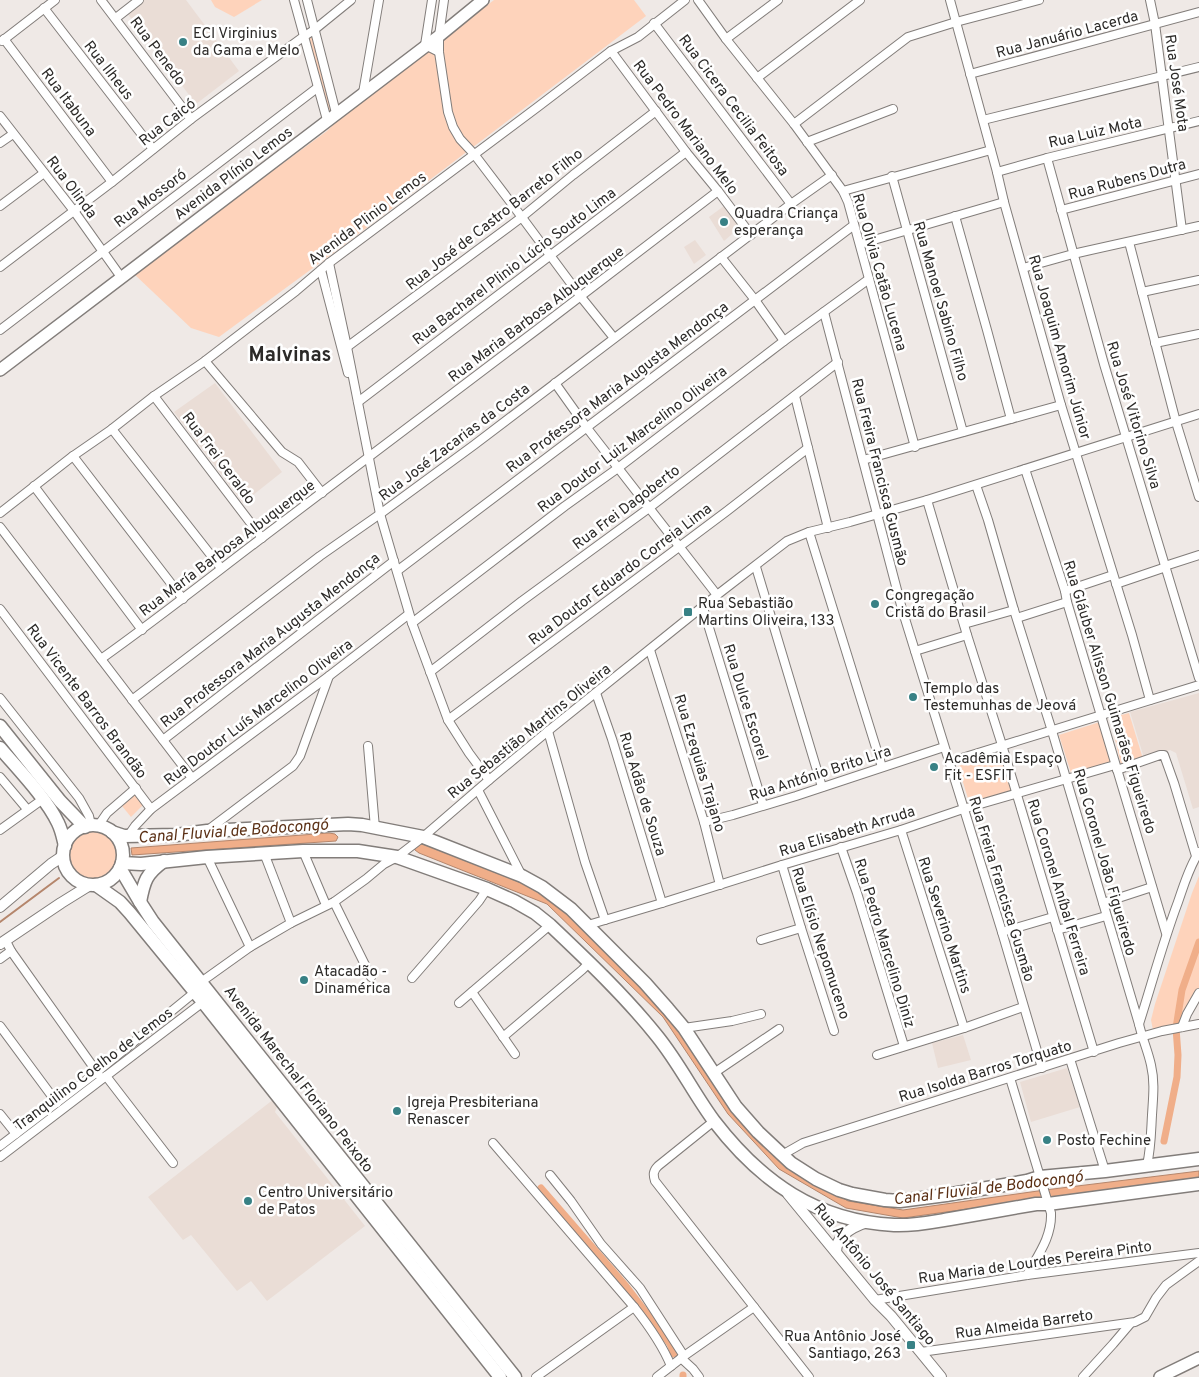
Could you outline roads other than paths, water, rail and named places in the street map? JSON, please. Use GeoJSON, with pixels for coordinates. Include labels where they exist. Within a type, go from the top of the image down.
{"type":"FeatureCollection","features":[{"type":"Feature","properties":{"kind":"main road","name":"Avenida Plínio Lemos"},"geometry":{"type":"LineString","coordinates":[[0,370],[483,0]]}},
{"type":"Feature","properties":{"kind":"main road"},"geometry":{"type":"LineString","coordinates":[[0,726],[47,787],[73,816],[91,826],[105,828],[124,836],[176,835],[208,831],[348,824],[424,837],[522,876],[542,886],[588,925],[684,1028],[736,1107],[758,1132],[782,1155],[816,1179],[839,1190],[868,1198],[885,1200],[917,1199],[1199,1159]]}},
{"type":"Feature","properties":{"kind":"main road"},"geometry":{"type":"LineString","coordinates":[[0,748],[42,799],[58,823],[62,832],[65,865],[70,874],[77,880],[93,885],[104,883],[116,874],[121,866],[123,852],[116,836],[112,832]]}},
{"type":"Feature","properties":{"kind":"main road"},"geometry":{"type":"LineString","coordinates":[[64,851],[69,838],[76,831],[91,826]]}},
{"type":"Feature","properties":{"kind":"main road"},"geometry":{"type":"LineString","coordinates":[[121,866],[264,853],[358,851],[397,857],[487,889],[514,901],[550,925],[636,1011],[658,1037],[683,1072],[714,1121],[742,1153],[784,1190],[817,1208],[844,1217],[867,1222],[910,1225],[1047,1201],[1199,1184]]}},
{"type":"Feature","properties":{"kind":"main road"},"geometry":{"type":"LineString","coordinates":[[140,902],[143,885],[147,877],[164,861]]}},
{"type":"Feature","properties":{"kind":"main road","name":"Avenida Marechal Floriano Peixoto"},"geometry":{"type":"LineString","coordinates":[[121,866],[140,902],[199,992],[500,1377]]}},
{"type":"Feature","properties":{"kind":"main road","name":"Avenida Marechal Floriano Peixoto"},"geometry":{"type":"LineString","coordinates":[[93,885],[120,902],[199,992],[515,1377]]}},
{"type":"Feature","properties":{"kind":"main road"},"geometry":{"type":"LineString","coordinates":[[1160,1377],[1199,1358]]}},
{"type":"Feature","properties":{"kind":"street"},"geometry":{"type":"LineString","coordinates":[[2,41],[55,0]]}},
{"type":"Feature","properties":{"kind":"street","name":"Rua Penedo"},"geometry":{"type":"LineString","coordinates":[[102,0],[191,120]]}},
{"type":"Feature","properties":{"kind":"street"},"geometry":{"type":"LineString","coordinates":[[116,18],[139,0]]}},
{"type":"Feature","properties":{"kind":"street"},"geometry":{"type":"LineString","coordinates":[[294,0],[317,88],[331,117]]}},
{"type":"Feature","properties":{"kind":"street"},"geometry":{"type":"LineString","coordinates":[[307,0],[331,117]]}},
{"type":"Feature","properties":{"kind":"street","name":"Rua Caicó"},"geometry":{"type":"LineString","coordinates":[[0,267],[351,0]]}},
{"type":"Feature","properties":{"kind":"street"},"geometry":{"type":"LineString","coordinates":[[363,93],[379,0]]}},
{"type":"Feature","properties":{"kind":"street"},"geometry":{"type":"LineString","coordinates":[[432,0],[425,45],[439,52]]}},
{"type":"Feature","properties":{"kind":"street"},"geometry":{"type":"LineString","coordinates":[[444,0],[438,36],[439,52],[448,112],[453,128],[614,338]]}},
{"type":"Feature","properties":{"kind":"street"},"geometry":{"type":"LineString","coordinates":[[611,51],[638,37],[685,0]]}},
{"type":"Feature","properties":{"kind":"street","name":"Rua Olivia Catão Lucena"},"geometry":{"type":"LineString","coordinates":[[698,0],[843,191],[860,244],[915,447]]}},
{"type":"Feature","properties":{"kind":"street"},"geometry":{"type":"LineString","coordinates":[[726,39],[778,0]]}},
{"type":"Feature","properties":{"kind":"street"},"geometry":{"type":"LineString","coordinates":[[757,78],[860,0]]}},
{"type":"Feature","properties":{"kind":"street","name":"Rua Joaquim Amorim Júnior"},"geometry":{"type":"LineString","coordinates":[[950,0],[1061,404],[1150,700]]}},
{"type":"Feature","properties":{"kind":"street"},"geometry":{"type":"LineString","coordinates":[[794,124],[908,37],[1039,0]]}},
{"type":"Feature","properties":{"kind":"street","name":"Rua José Mota"},"geometry":{"type":"LineString","coordinates":[[1150,0],[1155,24],[1182,230]]}},
{"type":"Feature","properties":{"kind":"street","name":"Rua Ilheus"},"geometry":{"type":"LineString","coordinates":[[44,8],[153,149]]}},
{"type":"Feature","properties":{"kind":"street","name":"Rua Januário Lacerda"},"geometry":{"type":"LineString","coordinates":[[970,74],[1199,12]]}},
{"type":"Feature","properties":{"kind":"street","name":"Rua Cicera Cecilia Feitosa"},"geometry":{"type":"LineString","coordinates":[[654,23],[791,204]]}},
{"type":"Feature","properties":{"kind":"street","name":"Rua Itabuna"},"geometry":{"type":"LineString","coordinates":[[2,41],[112,182]]}},
{"type":"Feature","properties":{"kind":"street","name":"Avenida Plinio Lemos"},"geometry":{"type":"LineString","coordinates":[[154,396],[205,361],[296,291],[329,263],[611,51]]}},
{"type":"Feature","properties":{"kind":"street","name":"Rua Pedro Mariano Melo"},"geometry":{"type":"LineString","coordinates":[[611,51],[750,234]]}},
{"type":"Feature","properties":{"kind":"street"},"geometry":{"type":"LineString","coordinates":[[983,120],[1199,67]]}},
{"type":"Feature","properties":{"kind":"street","name":"Rua Mossoró"},"geometry":{"type":"LineString","coordinates":[[0,330],[317,88]]}},
{"type":"Feature","properties":{"kind":"street"},"geometry":{"type":"LineString","coordinates":[[807,142],[893,108]]}},
{"type":"Feature","properties":{"kind":"street","name":"Rua José de Castro Barreto Filho"},"geometry":{"type":"LineString","coordinates":[[347,347],[522,217],[573,175],[656,112]]}},
{"type":"Feature","properties":{"kind":"street","name":"Rua Olinda"},"geometry":{"type":"LineString","coordinates":[[0,116],[74,211],[121,277]]}},
{"type":"Feature","properties":{"kind":"street","name":"Rua Luiz Mota"},"geometry":{"type":"LineString","coordinates":[[997,172],[1199,121]]}},
{"type":"Feature","properties":{"kind":"street"},"geometry":{"type":"LineString","coordinates":[[0,144],[13,134]]}},
{"type":"Feature","properties":{"kind":"street"},"geometry":{"type":"LineString","coordinates":[[843,191],[991,150]]}},
{"type":"Feature","properties":{"kind":"street","name":"Rua Bacharel Plinio Lúcio Souto Lima"},"geometry":{"type":"LineString","coordinates":[[358,402],[686,152]]}},
{"type":"Feature","properties":{"kind":"street","name":"Rua José Vitorino Silva"},"geometry":{"type":"LineString","coordinates":[[1048,158],[1104,364],[1199,678]]}},
{"type":"Feature","properties":{"kind":"street"},"geometry":{"type":"LineString","coordinates":[[0,206],[44,173]]}},
{"type":"Feature","properties":{"kind":"street","name":"Rua Rubens Dutra"},"geometry":{"type":"LineString","coordinates":[[1061,210],[1199,174]]}},
{"type":"Feature","properties":{"kind":"street","name":"Rua José Zacarias da Costa"},"geometry":{"type":"LineString","coordinates":[[132,700],[320,556],[380,514],[555,383],[750,234],[832,176]]}},
{"type":"Feature","properties":{"kind":"street","name":"Rua Manoel Sabino Filho"},"geometry":{"type":"LineString","coordinates":[[892,176],[963,432]]}},
{"type":"Feature","properties":{"kind":"street","name":"Rua Maria Barbosa Albuquerque"},"geometry":{"type":"LineString","coordinates":[[369,458],[718,191]]}},
{"type":"Feature","properties":{"kind":"street"},"geometry":{"type":"LineString","coordinates":[[860,244],[1004,202]]}},
{"type":"Feature","properties":{"kind":"street"},"geometry":{"type":"LineString","coordinates":[[955,216],[1011,419]]}},
{"type":"Feature","properties":{"kind":"street","name":"Rua Professora Maria Augusta Mendonça"},"geometry":{"type":"LineString","coordinates":[[397,571],[854,225]]}},
{"type":"Feature","properties":{"kind":"street"},"geometry":{"type":"LineString","coordinates":[[1023,268],[1073,254],[1199,226]]}},
{"type":"Feature","properties":{"kind":"street"},"geometry":{"type":"LineString","coordinates":[[1129,242],[1176,422],[1199,497]]}},
{"type":"Feature","properties":{"kind":"street"},"geometry":{"type":"LineString","coordinates":[[721,257],[784,341]]}},
{"type":"Feature","properties":{"kind":"street"},"geometry":{"type":"LineString","coordinates":[[329,263],[380,514],[409,614],[448,720],[489,780]]}},
{"type":"Feature","properties":{"kind":"street"},"geometry":{"type":"LineString","coordinates":[[321,270],[369,458]]}},
{"type":"Feature","properties":{"kind":"street","name":"Rua Doutor Luiz Marcelino Oliveira"},"geometry":{"type":"LineString","coordinates":[[412,623],[784,341],[869,279]]}},
{"type":"Feature","properties":{"kind":"street"},"geometry":{"type":"LineString","coordinates":[[1142,292],[1199,280]]}},
{"type":"Feature","properties":{"kind":"street","name":"Rua Freira Francisca Gusmão"},"geometry":{"type":"LineString","coordinates":[[824,312],[892,573],[1042,1068]]}},
{"type":"Feature","properties":{"kind":"street"},"geometry":{"type":"LineString","coordinates":[[1155,343],[1199,334]]}},
{"type":"Feature","properties":{"kind":"street"},"geometry":{"type":"LineString","coordinates":[[205,361],[282,452],[298,462],[322,493]]}},
{"type":"Feature","properties":{"kind":"street","name":"Rua Frei Dagoberto"},"geometry":{"type":"LineString","coordinates":[[430,672],[522,601],[649,508],[838,362]]}},
{"type":"Feature","properties":{"kind":"street"},"geometry":{"type":"LineString","coordinates":[[555,383],[587,428],[717,595]]}},
{"type":"Feature","properties":{"kind":"street"},"geometry":{"type":"LineString","coordinates":[[0,513],[154,396]]}},
{"type":"Feature","properties":{"kind":"street","name":"Rua Frei Geraldo"},"geometry":{"type":"LineString","coordinates":[[154,396],[262,538]]}},
{"type":"Feature","properties":{"kind":"street"},"geometry":{"type":"LineString","coordinates":[[795,396],[828,528]]}},
{"type":"Feature","properties":{"kind":"street"},"geometry":{"type":"LineString","coordinates":[[863,460],[915,447],[1061,404]]}},
{"type":"Feature","properties":{"kind":"street","name":"Rua Sebastião Martins Oliveira"},"geometry":{"type":"LineString","coordinates":[[199,992],[250,947],[291,923],[330,904],[424,837],[548,731],[787,541],[809,532],[927,500],[1199,414]]}},
{"type":"Feature","properties":{"kind":"street"},"geometry":{"type":"LineString","coordinates":[[112,429],[221,568]]}},
{"type":"Feature","properties":{"kind":"street","name":"Rua Doutor Eduardo Correia Lima"},"geometry":{"type":"LineString","coordinates":[[448,720],[808,448]]}},
{"type":"Feature","properties":{"kind":"street"},"geometry":{"type":"LineString","coordinates":[[73,456],[183,598]]}},
{"type":"Feature","properties":{"kind":"street","name":"Rua María Barbosa Albuquerque"},"geometry":{"type":"LineString","coordinates":[[102,659],[369,458]]}},
{"type":"Feature","properties":{"kind":"street","name":"Rua Gláuber Alisson Guimarães Figueiredo"},"geometry":{"type":"LineString","coordinates":[[1025,469],[1065,591],[1166,933]]}},
{"type":"Feature","properties":{"kind":"street","name":"Rua Coronel João Figueiredo"},"geometry":{"type":"LineString","coordinates":[[976,484],[1149,1055],[1154,1076],[1151,1151],[1147,1165]]}},
{"type":"Feature","properties":{"kind":"street"},"geometry":{"type":"LineString","coordinates":[[34,486],[142,630]]}},
{"type":"Feature","properties":{"kind":"street","name":"Rua Coronel Aníbal Ferreira"},"geometry":{"type":"LineString","coordinates":[[927,500],[1094,1052]]}},
{"type":"Feature","properties":{"kind":"street"},"geometry":{"type":"LineString","coordinates":[[0,527],[192,778]]}},
{"type":"Feature","properties":{"kind":"street"},"geometry":{"type":"LineString","coordinates":[[809,532],[882,767]]}},
{"type":"Feature","properties":{"kind":"street"},"geometry":{"type":"LineString","coordinates":[[1116,584],[1199,555]]}},
{"type":"Feature","properties":{"kind":"street","name":"Rua Professora Maria Augusta Mendonça"},"geometry":{"type":"LineString","coordinates":[[163,740],[394,561]]}},
{"type":"Feature","properties":{"kind":"street"},"geometry":{"type":"LineString","coordinates":[[756,567],[822,788]]}},
{"type":"Feature","properties":{"kind":"street"},"geometry":{"type":"LineString","coordinates":[[1065,591],[1113,575]]}},
{"type":"Feature","properties":{"kind":"street"},"geometry":{"type":"LineString","coordinates":[[964,624],[1067,602]]}},
{"type":"Feature","properties":{"kind":"street","name":"Rua Dulce Escorel"},"geometry":{"type":"LineString","coordinates":[[703,608],[763,805]]}},
{"type":"Feature","properties":{"kind":"street","name":"Rua Vicente Barros Brandão"},"geometry":{"type":"LineString","coordinates":[[0,610],[151,809]]}},
{"type":"Feature","properties":{"kind":"street","name":"Rua Doutor Luís Marcelino Oliveira"},"geometry":{"type":"LineString","coordinates":[[128,836],[151,809],[409,614]]}},
{"type":"Feature","properties":{"kind":"street"},"geometry":{"type":"LineString","coordinates":[[915,651],[967,635]]}},
{"type":"Feature","properties":{"kind":"street","name":"Rua Ezequias Trajano"},"geometry":{"type":"LineString","coordinates":[[650,650],[704,822],[720,885]]}},
{"type":"Feature","properties":{"kind":"street"},"geometry":{"type":"LineString","coordinates":[[208,831],[297,761],[329,676]]}},
{"type":"Feature","properties":{"kind":"street"},"geometry":{"type":"LineString","coordinates":[[949,762],[1199,685]]}},
{"type":"Feature","properties":{"kind":"street","name":"Rua Adão de Souza"},"geometry":{"type":"LineString","coordinates":[[596,693],[618,757],[662,903]]}},
{"type":"Feature","properties":{"kind":"street"},"geometry":{"type":"LineString","coordinates":[[0,698],[79,798],[89,816],[91,826],[136,788]]}},
{"type":"Feature","properties":{"kind":"street"},"geometry":{"type":"LineString","coordinates":[[548,731],[585,862],[605,920]]}},
{"type":"Feature","properties":{"kind":"street"},"geometry":{"type":"LineString","coordinates":[[368,746],[375,828]]}},
{"type":"Feature","properties":{"kind":"street","name":"Rua António Brito Lira"},"geometry":{"type":"LineString","coordinates":[[704,822],[734,815],[822,788],[944,747]]}},
{"type":"Feature","properties":{"kind":"street","name":"Rua Elisabeth Arruda"},"geometry":{"type":"LineString","coordinates":[[588,925],[901,830],[963,809],[1066,779],[1160,755],[1164,755],[1198,854]]}},
{"type":"Feature","properties":{"kind":"street"},"geometry":{"type":"LineString","coordinates":[[0,777],[26,810]]}},
{"type":"Feature","properties":{"kind":"street"},"geometry":{"type":"LineString","coordinates":[[478,790],[522,876]]}},
{"type":"Feature","properties":{"kind":"street"},"geometry":{"type":"LineString","coordinates":[[0,830],[42,799]]}},
{"type":"Feature","properties":{"kind":"street","name":"Rua Severino Martins"},"geometry":{"type":"LineString","coordinates":[[901,830],[964,1028]]}},
{"type":"Feature","properties":{"kind":"street","name":"Rua Pedro Marcelino Diniz"},"geometry":{"type":"LineString","coordinates":[[841,847],[904,1046]]}},
{"type":"Feature","properties":{"kind":"street"},"geometry":{"type":"LineString","coordinates":[[0,907],[64,851]]}},
{"type":"Feature","properties":{"kind":"street"},"geometry":{"type":"LineString","coordinates":[[302,851],[370,976]]}},
{"type":"Feature","properties":{"kind":"street"},"geometry":{"type":"LineString","coordinates":[[264,853],[291,923]]}},
{"type":"Feature","properties":{"kind":"street"},"geometry":{"type":"LineString","coordinates":[[1139,1024],[1166,933],[1198,854]]}},
{"type":"Feature","properties":{"kind":"street"},"geometry":{"type":"LineString","coordinates":[[207,857],[250,947]]}},
{"type":"Feature","properties":{"kind":"street","name":"Rua Elísio Nepomuceno"},"geometry":{"type":"LineString","coordinates":[[782,865],[834,1031]]}},
{"type":"Feature","properties":{"kind":"street"},"geometry":{"type":"LineString","coordinates":[[93,885],[61,903],[3,943],[11,951],[97,1072],[104,1077],[173,1163]]}},
{"type":"Feature","properties":{"kind":"street"},"geometry":{"type":"LineString","coordinates":[[1103,903],[1152,887]]}},
{"type":"Feature","properties":{"kind":"street"},"geometry":{"type":"LineString","coordinates":[[412,978],[479,901],[487,889]]}},
{"type":"Feature","properties":{"kind":"street"},"geometry":{"type":"LineString","coordinates":[[1057,930],[1106,916]]}},
{"type":"Feature","properties":{"kind":"street"},"geometry":{"type":"LineString","coordinates":[[1002,932],[1053,917]]}},
{"type":"Feature","properties":{"kind":"street"},"geometry":{"type":"LineString","coordinates":[[459,1003],[550,925]]}},
{"type":"Feature","properties":{"kind":"street"},"geometry":{"type":"LineString","coordinates":[[760,940],[801,928]]}},
{"type":"Feature","properties":{"kind":"street"},"geometry":{"type":"LineString","coordinates":[[0,959],[11,951]]}},
{"type":"Feature","properties":{"kind":"street"},"geometry":{"type":"LineString","coordinates":[[503,1037],[589,962]]}},
{"type":"Feature","properties":{"kind":"street","name":"Tranquilino Coelho de Lemos"},"geometry":{"type":"LineString","coordinates":[[0,1157],[50,1113],[57,1103],[199,992]]}},
{"type":"Feature","properties":{"kind":"street","name":"Tranquilino Coelho de Lemos"},"geometry":{"type":"LineString","coordinates":[[0,1146],[104,1077],[199,992]]}},
{"type":"Feature","properties":{"kind":"street"},"geometry":{"type":"LineString","coordinates":[[472,992],[515,1054]]}},
{"type":"Feature","properties":{"kind":"street"},"geometry":{"type":"LineString","coordinates":[[1182,1027],[1186,1014],[1199,994]]}},
{"type":"Feature","properties":{"kind":"street"},"geometry":{"type":"LineString","coordinates":[[877,1055],[964,1028],[1023,1007]]}},
{"type":"Feature","properties":{"kind":"street"},"geometry":{"type":"LineString","coordinates":[[684,1028],[732,1021],[761,1014]]}},
{"type":"Feature","properties":{"kind":"street","name":"Rua Isolda Barros Torquato"},"geometry":{"type":"LineString","coordinates":[[782,1155],[803,1143],[960,1093],[1142,1036],[1199,1024]]}},
{"type":"Feature","properties":{"kind":"street"},"geometry":{"type":"LineString","coordinates":[[0,1026],[57,1103]]}},
{"type":"Feature","properties":{"kind":"street"},"geometry":{"type":"LineString","coordinates":[[714,1073],[779,1028]]}},
{"type":"Feature","properties":{"kind":"street"},"geometry":{"type":"LineString","coordinates":[[1070,1059],[1105,1171]]}},
{"type":"Feature","properties":{"kind":"street"},"geometry":{"type":"LineString","coordinates":[[1010,1078],[1051,1213],[1052,1222],[1049,1234],[1027,1275]]}},
{"type":"Feature","properties":{"kind":"street"},"geometry":{"type":"LineString","coordinates":[[0,1114],[16,1134]]}},
{"type":"Feature","properties":{"kind":"street"},"geometry":{"type":"LineString","coordinates":[[714,1121],[664,1161],[654,1172],[655,1181],[809,1377]]}},
{"type":"Feature","properties":{"kind":"street"},"geometry":{"type":"LineString","coordinates":[[493,1143],[634,1307],[653,1331],[671,1366]]}},
{"type":"Feature","properties":{"kind":"street"},"geometry":{"type":"LineString","coordinates":[[550,1175],[601,1244],[640,1288],[683,1357],[699,1377]]}},
{"type":"Feature","properties":{"kind":"street","name":"Rua Antônio José Santiago"},"geometry":{"type":"LineString","coordinates":[[784,1190],[941,1377]]}},
{"type":"Feature","properties":{"kind":"street"},"geometry":{"type":"LineString","coordinates":[[836,1252],[836,1246],[841,1237],[852,1228],[867,1222]]}},
{"type":"Feature","properties":{"kind":"street","name":"Rua Maria de Lourdes Pereira Pinto"},"geometry":{"type":"LineString","coordinates":[[875,1300],[1027,1275],[1199,1253]]}},
{"type":"Feature","properties":{"kind":"street","name":"Rua Almeida Barreto"},"geometry":{"type":"LineString","coordinates":[[921,1352],[1130,1324],[1145,1316],[1162,1289],[1199,1261]]}},
{"type":"Feature","properties":{"kind":"street"},"geometry":{"type":"LineString","coordinates":[[536,1377],[634,1307]]}},
{"type":"Feature","properties":{"kind":"street"},"geometry":{"type":"LineString","coordinates":[[657,1377],[754,1307]]}},
{"type":"Feature","properties":{"kind":"street","name":"Rua Almeida Barreto"},"geometry":{"type":"LineString","coordinates":[[1083,1377],[1130,1324]]}},
{"type":"Feature","properties":{"kind":"waterway"},"geometry":{"type":"LineString","coordinates":[[0,922],[59,878]]}},
{"type":"Feature","properties":{"kind":"waterway"},"geometry":{"type":"LineString","coordinates":[[1164,1141],[1177,1077],[1176,1028],[1182,990],[1199,942]]}},
{"type":"Feature","properties":{"kind":"waterway"},"geometry":{"type":"LineString","coordinates":[[541,1188],[626,1286],[670,1344],[674,1354]]}},
{"type":"Feature","properties":{"kind":"place","name":"ECI Virginius da Gama e Melo"},"geometry":{"type":"Point","coordinates":[183,42]}},
{"type":"Feature","properties":{"kind":"place","name":"Quadra Criança esperança"},"geometry":{"type":"Point","coordinates":[724,222]}},
{"type":"Feature","properties":{"kind":"place","name":"Congregação Cristã do Brasil"},"geometry":{"type":"Point","coordinates":[875,604]}},
{"type":"Feature","properties":{"kind":"place","name":"Rua Sebastião Martins Oliveira, 133"},"geometry":{"type":"Point","coordinates":[688,612]}},
{"type":"Feature","properties":{"kind":"place","name":"Templo das Testemunhas de Jeová"},"geometry":{"type":"Point","coordinates":[913,697]}},
{"type":"Feature","properties":{"kind":"place","name":"Acadêmia Espaço Fit - ESFIT"},"geometry":{"type":"Point","coordinates":[934,767]}},
{"type":"Feature","properties":{"kind":"place","name":"Atacadão - Dinamérica"},"geometry":{"type":"Point","coordinates":[304,980]}},
{"type":"Feature","properties":{"kind":"place","name":"Igreja Presbiteriana Renascer"},"geometry":{"type":"Point","coordinates":[397,1111]}},
{"type":"Feature","properties":{"kind":"place","name":"Posto Fechine"},"geometry":{"type":"Point","coordinates":[1047,1140]}},
{"type":"Feature","properties":{"kind":"place","name":"Centro Universitário de Patos"},"geometry":{"type":"Point","coordinates":[248,1201]}},
{"type":"Feature","properties":{"kind":"place","name":"Rua Antônio José Santiago, 263"},"geometry":{"type":"Point","coordinates":[911,1345]}},
{"type":"Feature","properties":{"kind":"district","name":"Malvinas"},"geometry":{"type":"Point","coordinates":[290,354]}},
{"type":"Feature","properties":{"kind":"water label","name":"Canal Fluvial de Bodocongó"},"geometry":{"type":"Point","coordinates":[233,830]}},
{"type":"Feature","properties":{"kind":"water label","name":"Canal Fluvial de Bodocongó"},"geometry":{"type":"Point","coordinates":[988,1187]}}]}
